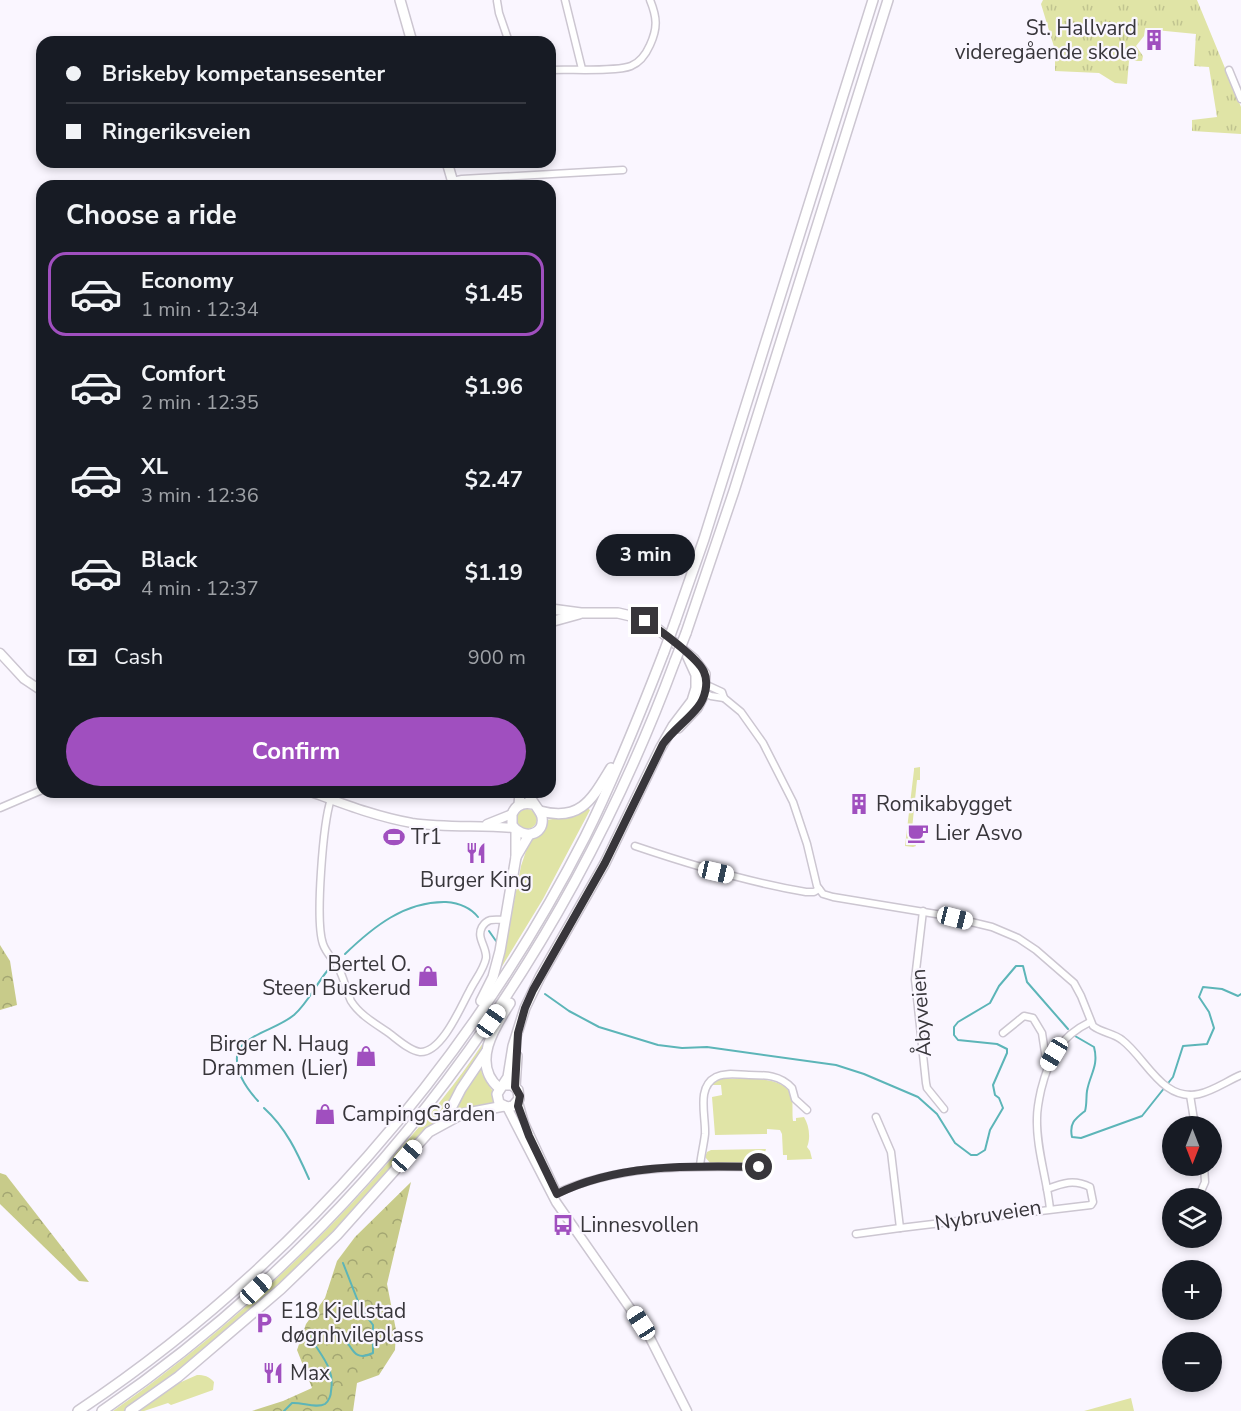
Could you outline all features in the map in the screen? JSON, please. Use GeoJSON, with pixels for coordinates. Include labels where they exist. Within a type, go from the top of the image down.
{"type":"FeatureCollection","features":[{"type":"Feature","properties":{"kind":"highway"},"geometry":{"type":"LineString","coordinates":[[400,0],[410,36]]}},
{"type":"Feature","properties":{"kind":"highway"},"geometry":{"type":"LineString","coordinates":[[78,1411],[130,1374],[236,1288],[345,1182],[391,1129],[461,1040],[524,944],[566,872],[633,733],[675,622],[704,539],[873,0]]}},
{"type":"Feature","properties":{"kind":"highway"},"geometry":{"type":"LineString","coordinates":[[102,1411],[177,1355],[236,1306],[347,1200],[392,1149],[442,1088],[491,1021],[529,963],[600,836],[633,768],[686,633],[734,491],[888,0]]}},
{"type":"Feature","properties":{"kind":"highway"},"geometry":{"type":"LineString","coordinates":[[505,1107],[498,1100],[497,1094],[508,1077],[522,1017],[533,990],[594,885],[657,755],[674,726],[702,689],[686,653],[659,630],[635,617],[610,612],[581,613],[556,610]]}},
{"type":"Feature","properties":{"kind":"highway"},"geometry":{"type":"LineString","coordinates":[[556,619],[581,613]]}},
{"type":"Feature","properties":{"kind":"highway"},"geometry":{"type":"LineString","coordinates":[[519,805],[564,815],[580,808],[597,789],[622,743],[633,733]]}},
{"type":"Feature","properties":{"kind":"highway"},"geometry":{"type":"LineString","coordinates":[[520,798],[519,805],[512,814],[511,823],[522,834],[529,835]]}},
{"type":"Feature","properties":{"kind":"highway"},"geometry":{"type":"LineString","coordinates":[[516,857],[529,835],[538,830],[542,824],[542,817],[530,798]]}},
{"type":"Feature","properties":{"kind":"highway"},"geometry":{"type":"LineString","coordinates":[[461,1040],[465,1024],[482,999],[493,977],[506,920],[516,857],[515,829]]}},
{"type":"Feature","properties":{"kind":"highway"},"geometry":{"type":"LineString","coordinates":[[444,1122],[461,1089],[486,1052],[498,1022],[522,984],[529,963]]}},
{"type":"Feature","properties":{"kind":"highway"},"geometry":{"type":"LineString","coordinates":[[129,1411],[187,1370],[281,1290],[337,1235],[420,1141],[444,1122],[468,1112],[513,1106],[518,1102],[519,1093],[515,1087],[516,1038]]}},
{"type":"Feature","properties":{"kind":"highway"},"geometry":{"type":"LineString","coordinates":[[486,1052],[486,1072],[502,1087],[515,1087]]}},
{"type":"Feature","properties":{"kind":"main road"},"geometry":{"type":"LineString","coordinates":[[0,653],[24,679],[36,687]]}},
{"type":"Feature","properties":{"kind":"main road"},"geometry":{"type":"LineString","coordinates":[[328,798],[363,811],[412,823],[449,826],[484,825],[515,829]]}},
{"type":"Feature","properties":{"kind":"main road"},"geometry":{"type":"LineString","coordinates":[[484,825],[512,814]]}},
{"type":"Feature","properties":{"kind":"main road"},"geometry":{"type":"LineString","coordinates":[[518,1102],[526,1129],[555,1195]]}},
{"type":"Feature","properties":{"kind":"main road"},"geometry":{"type":"LineString","coordinates":[[505,1107],[561,1206],[648,1334],[687,1411]]}},
{"type":"Feature","properties":{"kind":"street"},"geometry":{"type":"LineString","coordinates":[[564,0],[582,69]]}},
{"type":"Feature","properties":{"kind":"street"},"geometry":{"type":"LineString","coordinates":[[556,70],[627,67],[640,61],[647,52],[657,26],[650,0]]}},
{"type":"Feature","properties":{"kind":"street"},"geometry":{"type":"LineString","coordinates":[[497,1],[506,36]]}},
{"type":"Feature","properties":{"kind":"street"},"geometry":{"type":"LineString","coordinates":[[1229,70],[1241,99]]}},
{"type":"Feature","properties":{"kind":"street"},"geometry":{"type":"LineString","coordinates":[[458,180],[623,170]]}},
{"type":"Feature","properties":{"kind":"street"},"geometry":{"type":"LineString","coordinates":[[702,689],[724,698],[738,708],[752,727],[783,780],[801,824],[819,889],[823,894],[923,911],[992,927],[1026,942],[1074,983],[1090,1022],[1095,1028],[1122,1040],[1166,1086],[1180,1094],[1205,1093],[1241,1075]]}},
{"type":"Feature","properties":{"kind":"street"},"geometry":{"type":"LineString","coordinates":[[0,808],[36,793]]}},
{"type":"Feature","properties":{"kind":"street"},"geometry":{"type":"LineString","coordinates":[[331,799],[326,823],[320,916],[321,937],[355,1006],[369,1019],[416,1051],[426,1051],[436,1044],[460,1011],[481,972],[486,956],[480,935],[484,924],[493,919],[506,920]]}},
{"type":"Feature","properties":{"kind":"street"},"geometry":{"type":"LineString","coordinates":[[635,846],[676,861],[747,879],[806,891],[819,889]]}},
{"type":"Feature","properties":{"kind":"street","name":"Åbyveien"},"geometry":{"type":"LineString","coordinates":[[923,911],[915,979],[926,1083],[927,1088],[944,1109]]}},
{"type":"Feature","properties":{"kind":"street"},"geometry":{"type":"LineString","coordinates":[[1003,1033],[1024,1016],[1033,1018],[1042,1033],[1047,1066]]}},
{"type":"Feature","properties":{"kind":"street","name":"Nybruveien"},"geometry":{"type":"LineString","coordinates":[[856,1234],[1050,1209],[1036,1116],[1047,1066],[1067,1037],[1090,1022]]}},
{"type":"Feature","properties":{"kind":"street"},"geometry":{"type":"LineString","coordinates":[[700,1166],[705,1133],[704,1095],[710,1082],[716,1077],[724,1074],[780,1078],[792,1088],[795,1099],[807,1110]]}},
{"type":"Feature","properties":{"kind":"street"},"geometry":{"type":"LineString","coordinates":[[1190,1095],[1193,1116]]}},
{"type":"Feature","properties":{"kind":"street"},"geometry":{"type":"LineString","coordinates":[[876,1117],[891,1152],[900,1228]]}},
{"type":"Feature","properties":{"kind":"street"},"geometry":{"type":"LineString","coordinates":[[555,1195],[591,1181],[631,1172],[700,1166],[759,1167]]}},
{"type":"Feature","properties":{"kind":"street"},"geometry":{"type":"LineString","coordinates":[[1047,1189],[1071,1181],[1078,1182],[1090,1187],[1093,1199],[1091,1205],[1050,1209]]}},
{"type":"Feature","properties":{"kind":"green space"},"geometry":{"type":"Polygon","coordinates":[[[1043,0],[1197,0],[1241,107],[1241,134],[1192,131],[1192,120],[1217,117],[1209,67],[1194,66],[1196,34],[1145,29],[1144,36],[1136,46],[1143,56],[1142,61],[1129,61],[1127,84],[1115,83],[1099,73],[1055,71],[1055,50],[1041,4],[1043,0]]]}},
{"type":"Feature","properties":{"kind":"green space"},"geometry":{"type":"Polygon","coordinates":[[[920,767],[912,829],[909,829],[916,846],[905,846],[914,768],[920,767]]]}},
{"type":"Feature","properties":{"kind":"green space"},"geometry":{"type":"Polygon","coordinates":[[[586,807],[590,810],[543,899],[501,968],[521,866],[529,842],[542,832],[547,820],[576,815],[586,807]]]}},
{"type":"Feature","properties":{"kind":"green space"},"geometry":{"type":"Polygon","coordinates":[[[527,809],[534,812],[537,819],[534,826],[527,829],[520,826],[517,819],[520,812],[527,809]]]}},
{"type":"Feature","properties":{"kind":"green space"},"geometry":{"type":"Polygon","coordinates":[[[0,945],[10,961],[17,1005],[0,1010],[0,945]]]}},
{"type":"Feature","properties":{"kind":"green space"},"geometry":{"type":"Polygon","coordinates":[[[485,1040],[482,1053],[441,1120],[425,1132],[342,1225],[269,1295],[153,1392],[125,1411],[113,1411],[189,1354],[295,1261],[361,1193],[429,1115],[485,1040]]]}},
{"type":"Feature","properties":{"kind":"green space"},"geometry":{"type":"Polygon","coordinates":[[[481,1065],[482,1074],[492,1090],[496,1104],[453,1114],[460,1098],[481,1065]]]}},
{"type":"Feature","properties":{"kind":"green space"},"geometry":{"type":"Polygon","coordinates":[[[721,1079],[761,1079],[781,1084],[788,1090],[792,1097],[793,1121],[804,1117],[807,1124],[809,1136],[807,1147],[812,1159],[787,1160],[787,1155],[783,1155],[780,1130],[767,1129],[767,1134],[715,1135],[712,1097],[722,1095],[721,1085],[712,1085],[721,1079]]]}},
{"type":"Feature","properties":{"kind":"green space"},"geometry":{"type":"Polygon","coordinates":[[[766,1149],[763,1159],[768,1164],[711,1164],[705,1157],[711,1150],[766,1149]]]}},
{"type":"Feature","properties":{"kind":"green space"},"geometry":{"type":"Polygon","coordinates":[[[0,1173],[6,1175],[89,1282],[79,1281],[0,1204],[0,1173]]]}},
{"type":"Feature","properties":{"kind":"green space"},"geometry":{"type":"Polygon","coordinates":[[[411,1182],[387,1284],[396,1330],[395,1350],[379,1375],[357,1383],[353,1411],[252,1411],[312,1388],[297,1350],[306,1324],[325,1298],[337,1261],[355,1237],[411,1182]]]}},
{"type":"Feature","properties":{"kind":"green space"},"geometry":{"type":"Polygon","coordinates":[[[197,1375],[206,1376],[212,1380],[213,1390],[171,1405],[168,1403],[144,1411],[134,1411],[179,1383],[197,1375]]]}},
{"type":"Feature","properties":{"kind":"green space"},"geometry":{"type":"Polygon","coordinates":[[[1131,1398],[1134,1411],[1084,1411],[1131,1398]]]}},
{"type":"Feature","properties":{"kind":"waterway"},"geometry":{"type":"LineString","coordinates":[[345,954],[378,925],[417,906],[446,902],[468,908],[478,917]]}},
{"type":"Feature","properties":{"kind":"waterway"},"geometry":{"type":"LineString","coordinates":[[489,931],[496,941]]}},
{"type":"Feature","properties":{"kind":"waterway"},"geometry":{"type":"LineString","coordinates":[[545,994],[569,1011],[599,1027],[658,1045],[682,1048],[707,1047],[836,1065],[864,1074],[918,1097],[937,1114],[955,1143],[971,1155],[977,1155],[985,1150],[990,1130],[1003,1108],[999,1098],[995,1095],[993,1085],[1007,1049],[997,1044],[958,1040],[954,1035],[954,1027],[958,1022],[990,1003],[999,986],[1016,966],[1023,966],[1027,982],[1068,1029]]}},
{"type":"Feature","properties":{"kind":"waterway"},"geometry":{"type":"LineString","coordinates":[[258,1101],[241,1077],[237,1064],[238,1050],[250,1039],[294,1015],[304,1005],[328,970]]}},
{"type":"Feature","properties":{"kind":"waterway"},"geometry":{"type":"LineString","coordinates":[[1075,1036],[1094,1047],[1095,1054],[1095,1065],[1087,1091],[1085,1111],[1076,1119],[1071,1128],[1072,1137],[1081,1138],[1142,1116],[1173,1077],[1183,1046],[1207,1044],[1214,1028],[1209,1012],[1199,997],[1203,987],[1222,989],[1238,996],[1241,994]]}},
{"type":"Feature","properties":{"kind":"waterway"},"geometry":{"type":"LineString","coordinates":[[264,1108],[285,1132],[309,1179]]}},
{"type":"Feature","properties":{"kind":"waterway"},"geometry":{"type":"LineString","coordinates":[[284,1411],[292,1403],[321,1405],[330,1398],[331,1376],[327,1364],[312,1340],[313,1332],[322,1331],[339,1335],[346,1340],[354,1352],[361,1356],[373,1353],[373,1325],[361,1309],[343,1263]]}},
{"type":"Feature","properties":{"kind":"place","name":"St. Hallvard videregående skole"},"geometry":{"type":"Point","coordinates":[1154,40]}},
{"type":"Feature","properties":{"kind":"place","name":"Romikabygget"},"geometry":{"type":"Point","coordinates":[859,804]}},
{"type":"Feature","properties":{"kind":"place","name":"Lier Asvo"},"geometry":{"type":"Point","coordinates":[918,833]}},
{"type":"Feature","properties":{"kind":"place","name":"Tr1"},"geometry":{"type":"Point","coordinates":[394,837]}},
{"type":"Feature","properties":{"kind":"place","name":"Burger King"},"geometry":{"type":"Point","coordinates":[476,853]}},
{"type":"Feature","properties":{"kind":"place","name":"Bertel O. Steen Buskerud"},"geometry":{"type":"Point","coordinates":[428,976]}},
{"type":"Feature","properties":{"kind":"place","name":"Birger N. Haug Drammen (Lier)"},"geometry":{"type":"Point","coordinates":[366,1056]}},
{"type":"Feature","properties":{"kind":"place","name":"CampingGården"},"geometry":{"type":"Point","coordinates":[325,1114]}},
{"type":"Feature","properties":{"kind":"place","name":"Linnesvollen"},"geometry":{"type":"Point","coordinates":[563,1225]}},
{"type":"Feature","properties":{"kind":"place","name":"E18 Kjellstad døgnhvileplass"},"geometry":{"type":"Point","coordinates":[264,1323]}},
{"type":"Feature","properties":{"kind":"place","name":"Max"},"geometry":{"type":"Point","coordinates":[273,1373]}},
{"type":"Feature","properties":{"kind":"route"},"geometry":{"type":"LineString","coordinates":[[645,621],[659,630],[704,670],[706,685],[703,699],[663,744],[620,835],[529,999],[516,1038],[518,1047],[515,1087],[520,1096],[518,1106],[529,1136],[557,1194],[591,1181],[631,1172],[683,1166],[759,1167]]}}]}
